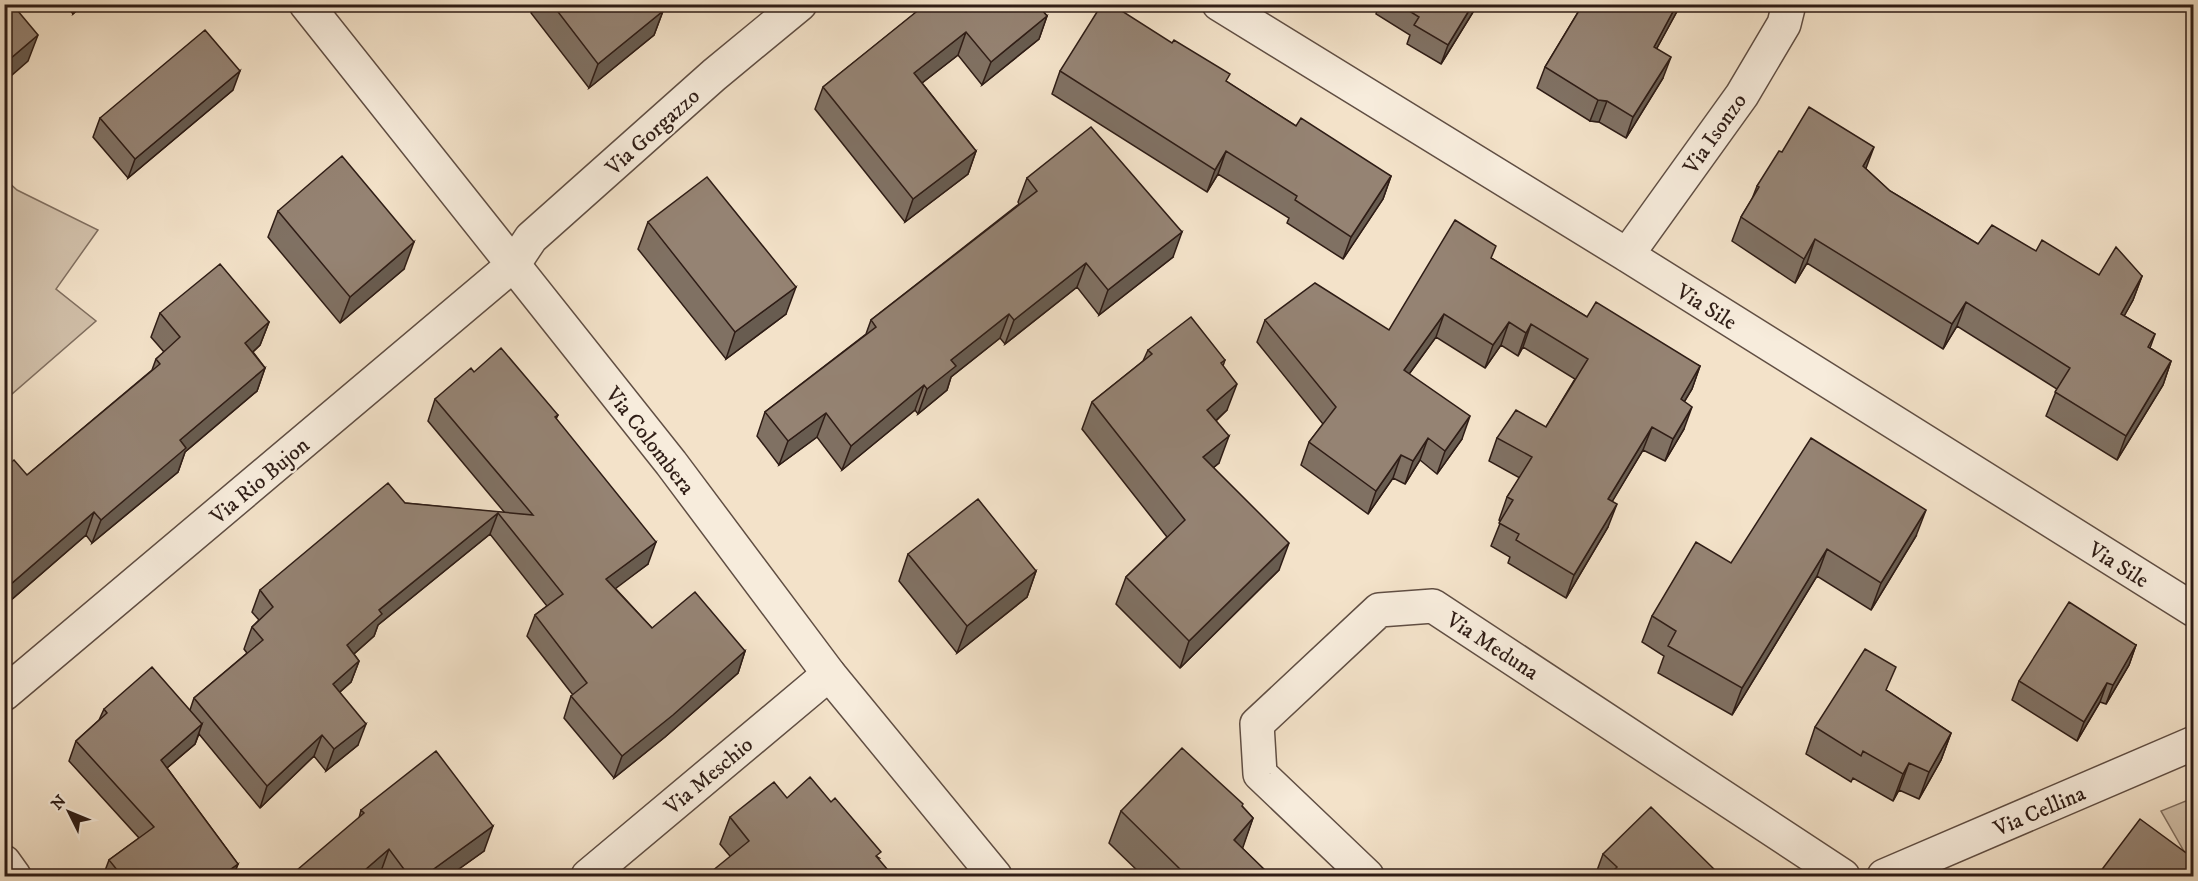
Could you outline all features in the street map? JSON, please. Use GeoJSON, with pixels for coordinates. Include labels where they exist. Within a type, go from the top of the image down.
{"type":"FeatureCollection","features":[{"type":"Feature","properties":{"kind":"street","name":"Via Colombera"},"geometry":{"type":"LineString","coordinates":[[306,4],[671,463],[829,674],[995,876]]}},
{"type":"Feature","properties":{"kind":"street","name":"Via Gorgazzo"},"geometry":{"type":"LineString","coordinates":[[513,265],[531,238],[714,75],[800,4]]}},
{"type":"Feature","properties":{"kind":"street","name":"Via Sile"},"geometry":{"type":"LineString","coordinates":[[1219,4],[1627,255],[2193,610]]}},
{"type":"Feature","properties":{"kind":"street","name":"Via Isonzo"},"geometry":{"type":"LineString","coordinates":[[1627,255],[1742,95],[1784,24],[1789,4]]}},
{"type":"Feature","properties":{"kind":"street","name":"Via Rio Bujon"},"geometry":{"type":"LineString","coordinates":[[4,694],[513,265]]}},
{"type":"Feature","properties":{"kind":"street","name":"Via Meduna"},"geometry":{"type":"LineString","coordinates":[[1367,876],[1260,774],[1257,724],[1379,610],[1433,606],[1843,876]]}},
{"type":"Feature","properties":{"kind":"street","name":"Via Meschio"},"geometry":{"type":"LineString","coordinates":[[588,876],[829,674]]}},
{"type":"Feature","properties":{"kind":"street","name":"Via Cellina"},"geometry":{"type":"LineString","coordinates":[[1884,876],[2193,743]]}},
{"type":"Feature","properties":{"kind":"street"},"geometry":{"type":"LineString","coordinates":[[4,862],[14,876]]}},
{"type":"Feature","properties":{"kind":"shaded area"},"geometry":{"type":"Polygon","coordinates":[[[5,179],[17,190],[98,230],[56,289],[96,321],[5,400],[5,179]]]}},
{"type":"Feature","properties":{"kind":"shaded area"},"geometry":{"type":"Polygon","coordinates":[[[2193,798],[2193,867],[2161,811],[2193,798]]]}},
{"type":"Feature","properties":{"kind":"building"},"geometry":{"type":"Polygon","coordinates":[[[4,4],[12,4],[38,35],[4,64],[4,4]]]}},
{"type":"Feature","properties":{"kind":"building"},"geometry":{"type":"Polygon","coordinates":[[[552,4],[657,4],[663,11],[598,64],[552,4]]]}},
{"type":"Feature","properties":{"kind":"building"},"geometry":{"type":"Polygon","coordinates":[[[926,4],[1037,4],[1047,16],[991,62],[966,32],[914,73],[976,151],[913,199],[823,87],[926,4]]]}},
{"type":"Feature","properties":{"kind":"building"},"geometry":{"type":"Polygon","coordinates":[[[1102,4],[1111,4],[1172,43],[1174,40],[1230,74],[1226,81],[1296,126],[1301,118],[1391,176],[1351,237],[1295,200],[1297,196],[1226,151],[1215,170],[1060,71],[1102,4]]]}},
{"type":"Feature","properties":{"kind":"building"},"geometry":{"type":"Polygon","coordinates":[[[1398,4],[1473,4],[1448,45],[1414,25],[1419,17],[1398,4]]]}},
{"type":"Feature","properties":{"kind":"building"},"geometry":{"type":"Polygon","coordinates":[[[1583,4],[1677,4],[1654,47],[1671,57],[1633,117],[1607,101],[1598,100],[1545,67],[1583,4]]]}},
{"type":"Feature","properties":{"kind":"building"},"geometry":{"type":"Polygon","coordinates":[[[205,30],[240,71],[135,159],[100,118],[205,30]]]}},
{"type":"Feature","properties":{"kind":"building"},"geometry":{"type":"Polygon","coordinates":[[[1809,107],[1874,147],[1863,166],[1890,191],[1978,244],[1992,225],[2036,251],[2042,240],[2099,275],[2116,247],[2142,276],[2121,314],[2155,334],[2148,347],[2171,361],[2126,436],[2055,392],[2070,368],[1966,302],[1952,324],[1815,239],[1804,259],[1741,217],[1759,187],[1757,186],[1779,151],[1782,152],[1809,107]]]}},
{"type":"Feature","properties":{"kind":"building"},"geometry":{"type":"Polygon","coordinates":[[[1091,127],[1182,232],[1108,290],[1086,263],[1014,320],[1009,314],[951,360],[956,366],[927,389],[924,385],[851,446],[826,413],[788,441],[765,412],[876,327],[871,320],[1037,191],[1027,178],[1091,127]]]}},
{"type":"Feature","properties":{"kind":"building"},"geometry":{"type":"Polygon","coordinates":[[[342,156],[414,242],[350,297],[278,211],[342,156]]]}},
{"type":"Feature","properties":{"kind":"building"},"geometry":{"type":"Polygon","coordinates":[[[707,177],[796,287],[735,332],[648,222],[707,177]]]}},
{"type":"Feature","properties":{"kind":"building"},"geometry":{"type":"Polygon","coordinates":[[[1455,220],[1496,246],[1491,258],[1587,317],[1596,302],[1700,366],[1681,399],[1692,407],[1673,439],[1652,427],[1608,499],[1617,504],[1574,575],[1516,540],[1519,534],[1499,523],[1513,500],[1507,497],[1532,457],[1497,438],[1516,410],[1546,427],[1588,359],[1531,324],[1526,333],[1509,322],[1493,345],[1444,314],[1404,370],[1470,416],[1445,451],[1428,438],[1413,461],[1401,455],[1376,491],[1309,442],[1336,407],[1265,320],[1315,283],[1389,330],[1455,220]]]}},
{"type":"Feature","properties":{"kind":"building"},"geometry":{"type":"Polygon","coordinates":[[[220,264],[269,322],[245,343],[265,368],[180,440],[186,448],[101,520],[94,512],[4,590],[4,468],[14,460],[27,475],[160,364],[156,359],[180,337],[160,313],[220,264]]]}},
{"type":"Feature","properties":{"kind":"building"},"geometry":{"type":"Polygon","coordinates":[[[1191,317],[1225,360],[1221,363],[1237,384],[1207,410],[1229,436],[1203,457],[1289,543],[1189,641],[1126,577],[1185,520],[1092,402],[1152,354],[1148,350],[1191,317]]]}},
{"type":"Feature","properties":{"kind":"building"},"geometry":{"type":"Polygon","coordinates":[[[501,348],[558,415],[555,417],[656,542],[606,579],[652,628],[695,592],[745,651],[673,715],[622,756],[571,696],[587,683],[535,615],[563,594],[498,513],[379,610],[382,614],[347,645],[359,661],[333,684],[366,724],[334,749],[322,735],[267,786],[194,698],[263,640],[252,627],[273,607],[260,590],[388,483],[405,503],[533,515],[435,399],[471,368],[474,372],[501,348]]]}},
{"type":"Feature","properties":{"kind":"building"},"geometry":{"type":"Polygon","coordinates":[[[1811,438],[1926,510],[1881,583],[1827,549],[1742,688],[1668,646],[1676,631],[1652,616],[1696,542],[1731,563],[1811,438]]]}},
{"type":"Feature","properties":{"kind":"building"},"geometry":{"type":"Polygon","coordinates":[[[978,499],[1036,571],[967,626],[908,554],[978,499]]]}},
{"type":"Feature","properties":{"kind":"building"},"geometry":{"type":"Polygon","coordinates":[[[2069,602],[2136,645],[2113,685],[2107,683],[2084,722],[2019,681],[2069,602]]]}},
{"type":"Feature","properties":{"kind":"building"},"geometry":{"type":"Polygon","coordinates":[[[1865,649],[1896,667],[1886,690],[1951,733],[1929,772],[1909,763],[1903,774],[1863,751],[1861,756],[1815,727],[1865,649]]]}},
{"type":"Feature","properties":{"kind":"building"},"geometry":{"type":"Polygon","coordinates":[[[152,667],[202,724],[161,760],[238,864],[221,876],[122,876],[109,860],[154,827],[76,741],[107,713],[104,709],[152,667]]]}},
{"type":"Feature","properties":{"kind":"building"},"geometry":{"type":"Polygon","coordinates":[[[1182,748],[1243,804],[1242,806],[1253,818],[1234,840],[1271,876],[1179,876],[1183,872],[1121,811],[1182,748]]]}},
{"type":"Feature","properties":{"kind":"building"},"geometry":{"type":"Polygon","coordinates":[[[436,751],[493,826],[424,876],[409,876],[389,849],[358,876],[290,876],[364,813],[361,810],[436,751]]]}},
{"type":"Feature","properties":{"kind":"building"},"geometry":{"type":"Polygon","coordinates":[[[810,777],[831,802],[835,798],[881,852],[876,856],[893,876],[706,876],[749,841],[730,817],[774,782],[787,798],[810,777]]]}},
{"type":"Feature","properties":{"kind":"building"},"geometry":{"type":"Polygon","coordinates":[[[1651,807],[1721,876],[1608,876],[1617,867],[1603,854],[1651,807]]]}},
{"type":"Feature","properties":{"kind":"building"},"geometry":{"type":"Polygon","coordinates":[[[2140,819],[2193,858],[2193,876],[2097,876],[2140,819]]]}}]}
